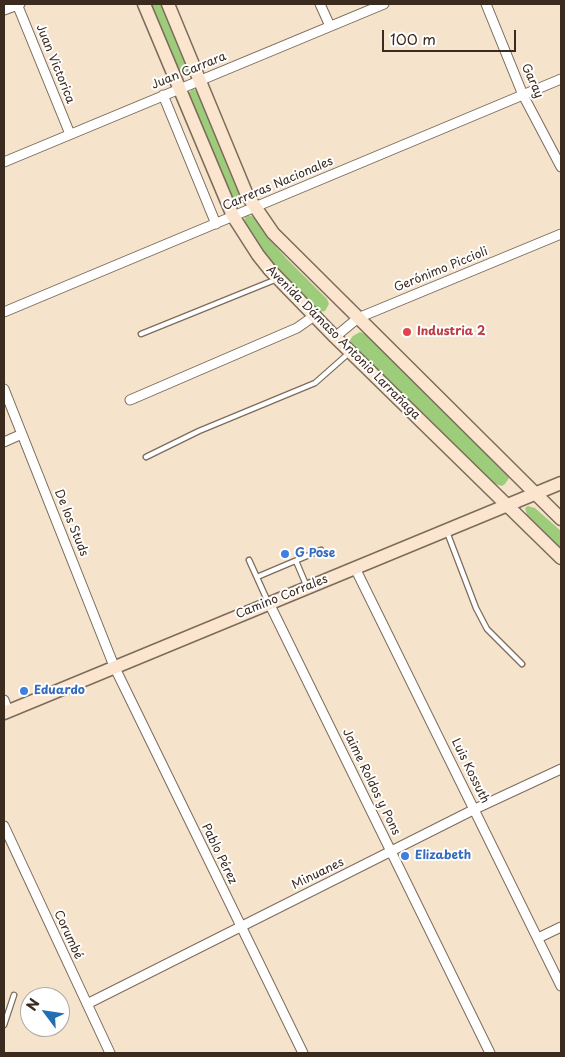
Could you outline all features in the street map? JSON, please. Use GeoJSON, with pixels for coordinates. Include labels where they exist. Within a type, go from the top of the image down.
{"type":"FeatureCollection","features":[{"type":"Feature","properties":{"kind":"street"},"geometry":{"type":"LineString","coordinates":[[4,10],[18,4]]}},
{"type":"Feature","properties":{"kind":"street","name":"Juan Victorica"},"geometry":{"type":"LineString","coordinates":[[18,4],[70,134]]}},
{"type":"Feature","properties":{"kind":"street","name":"Avenida Dámaso Antonio Larrañaga"},"geometry":{"type":"LineString","coordinates":[[144,4],[233,216],[258,256],[350,352],[561,558]]}},
{"type":"Feature","properties":{"kind":"street"},"geometry":{"type":"LineString","coordinates":[[168,4],[247,195],[254,208],[273,233],[561,519]]}},
{"type":"Feature","properties":{"kind":"street"},"geometry":{"type":"LineString","coordinates":[[320,4],[330,26]]}},
{"type":"Feature","properties":{"kind":"street","name":"Juan Carrara"},"geometry":{"type":"LineString","coordinates":[[4,162],[384,4]]}},
{"type":"Feature","properties":{"kind":"street","name":"Garay"},"geometry":{"type":"LineString","coordinates":[[486,4],[524,94],[561,167]]}},
{"type":"Feature","properties":{"kind":"street","name":"Carreras Nacionales"},"geometry":{"type":"LineString","coordinates":[[4,312],[561,79]]}},
{"type":"Feature","properties":{"kind":"street"},"geometry":{"type":"LineString","coordinates":[[163,95],[216,224]]}},
{"type":"Feature","properties":{"kind":"street","name":"Gerónimo Piccioli"},"geometry":{"type":"LineString","coordinates":[[335,337],[358,318],[561,234]]}},
{"type":"Feature","properties":{"kind":"street"},"geometry":{"type":"LineString","coordinates":[[130,400],[297,328],[314,316]]}},
{"type":"Feature","properties":{"kind":"street","name":"De los Studs"},"geometry":{"type":"LineString","coordinates":[[4,389],[114,666]]}},
{"type":"Feature","properties":{"kind":"street"},"geometry":{"type":"LineString","coordinates":[[4,442],[22,434]]}},
{"type":"Feature","properties":{"kind":"street","name":"Camino Corrales"},"geometry":{"type":"LineString","coordinates":[[5,708],[114,666],[561,483]]}},
{"type":"Feature","properties":{"kind":"street","name":"Luis Kossuth"},"geometry":{"type":"LineString","coordinates":[[356,568],[561,986]]}},
{"type":"Feature","properties":{"kind":"street","name":"Jaime Roldos y Pons"},"geometry":{"type":"LineString","coordinates":[[269,603],[490,1053]]}},
{"type":"Feature","properties":{"kind":"street","name":"Pablo Pérez"},"geometry":{"type":"LineString","coordinates":[[114,666],[303,1053]]}},
{"type":"Feature","properties":{"kind":"street","name":"Minuanes"},"geometry":{"type":"LineString","coordinates":[[87,1004],[475,809],[561,769]]}},
{"type":"Feature","properties":{"kind":"street","name":"Corumbé"},"geometry":{"type":"LineString","coordinates":[[4,826],[110,1053]]}},
{"type":"Feature","properties":{"kind":"street"},"geometry":{"type":"LineString","coordinates":[[538,938],[561,927]]}},
{"type":"Feature","properties":{"kind":"lane"},"geometry":{"type":"LineString","coordinates":[[140,334],[278,278]]}},
{"type":"Feature","properties":{"kind":"lane"},"geometry":{"type":"LineString","coordinates":[[146,457],[199,432],[315,383],[350,352]]}},
{"type":"Feature","properties":{"kind":"lane"},"geometry":{"type":"LineString","coordinates":[[446,531],[486,629],[522,664]]}},
{"type":"Feature","properties":{"kind":"lane"},"geometry":{"type":"LineString","coordinates":[[257,578],[321,550]]}},
{"type":"Feature","properties":{"kind":"lane"},"geometry":{"type":"LineString","coordinates":[[249,560],[269,603]]}},
{"type":"Feature","properties":{"kind":"lane"},"geometry":{"type":"LineString","coordinates":[[296,561],[307,587]]}},
{"type":"Feature","properties":{"kind":"lane"},"geometry":{"type":"LineString","coordinates":[[4,1025],[14,995]]}},
{"type":"Feature","properties":{"kind":"green space"},"geometry":{"type":"Polygon","coordinates":[[[151,4],[163,4],[190,71],[187,76],[184,77],[180,74],[151,4]]]}},
{"type":"Feature","properties":{"kind":"green space"},"geometry":{"type":"Polygon","coordinates":[[[192,89],[198,93],[242,198],[240,205],[233,204],[188,94],[192,89]]]}},
{"type":"Feature","properties":{"kind":"green space"},"geometry":{"type":"Polygon","coordinates":[[[249,215],[255,218],[265,234],[286,258],[327,299],[329,304],[325,311],[319,312],[282,277],[244,225],[245,216],[249,215]]]}},
{"type":"Feature","properties":{"kind":"green space"},"geometry":{"type":"Polygon","coordinates":[[[360,332],[365,334],[508,476],[509,478],[505,484],[502,486],[495,484],[352,345],[350,340],[360,332]]]}},
{"type":"Feature","properties":{"kind":"green space"},"geometry":{"type":"Polygon","coordinates":[[[528,506],[535,508],[561,531],[561,549],[527,515],[525,508],[528,506]]]}},
{"type":"Feature","properties":{"kind":"place","name":"Industria 2"},"geometry":{"type":"Point","coordinates":[407,332]}},
{"type":"Feature","properties":{"kind":"place","name":"G Pose"},"geometry":{"type":"Point","coordinates":[285,554]}},
{"type":"Feature","properties":{"kind":"place","name":"Eduardo"},"geometry":{"type":"Point","coordinates":[24,691]}},
{"type":"Feature","properties":{"kind":"place","name":"Elizabeth"},"geometry":{"type":"Point","coordinates":[405,856]}}]}
